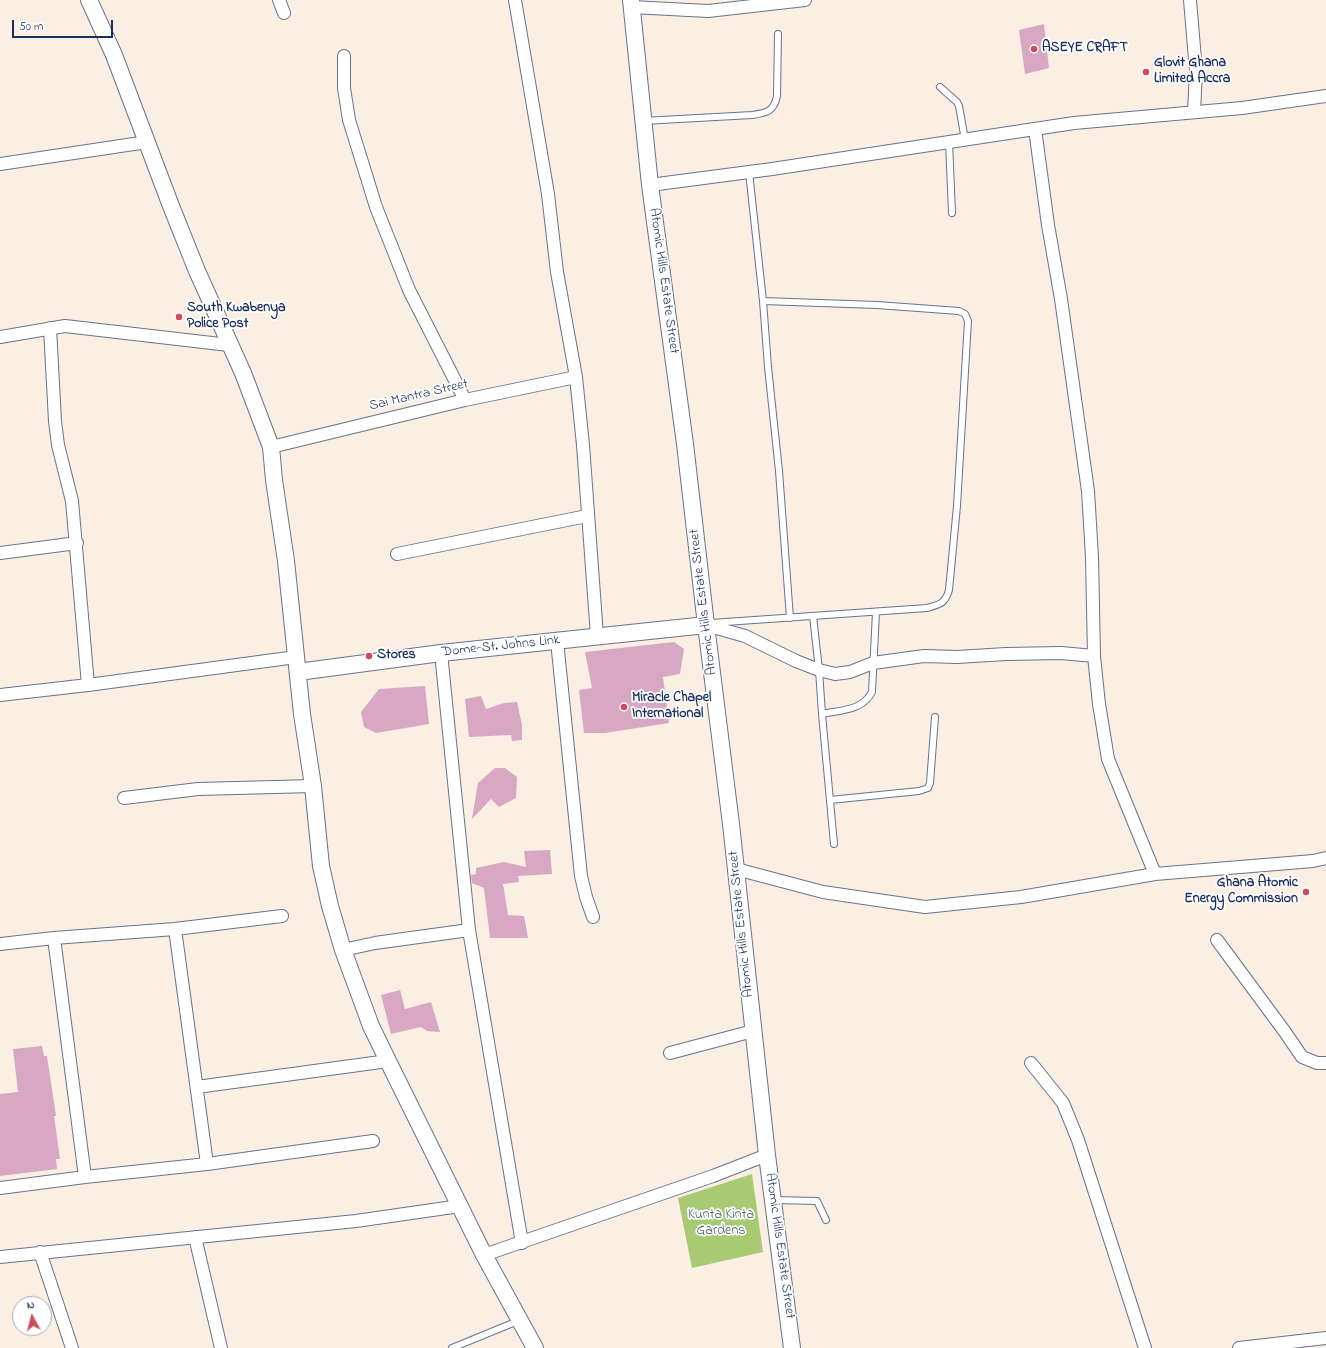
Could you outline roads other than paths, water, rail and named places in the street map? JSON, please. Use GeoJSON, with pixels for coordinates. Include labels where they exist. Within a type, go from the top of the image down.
{"type":"FeatureCollection","features":[{"type":"Feature","properties":{"kind":"main road"},"geometry":{"type":"LineString","coordinates":[[89,0],[114,55],[197,271],[229,345],[243,373],[271,447],[274,480],[286,561],[307,748],[313,786],[321,866],[330,906],[343,950],[371,1026],[484,1255],[535,1348]]}},
{"type":"Feature","properties":{"kind":"main road","name":"Atomic Hills Estate Street"},"geometry":{"type":"LineString","coordinates":[[631,4],[650,185],[685,444],[736,869],[772,1200],[792,1348]]}},
{"type":"Feature","properties":{"kind":"main road","name":"Dome-St. Johns Link"},"geometry":{"type":"LineString","coordinates":[[297,664],[441,653],[706,624]]}},
{"type":"Feature","properties":{"kind":"street"},"geometry":{"type":"LineString","coordinates":[[279,0],[284,13]]}},
{"type":"Feature","properties":{"kind":"street"},"geometry":{"type":"LineString","coordinates":[[515,0],[548,194],[557,272],[576,377],[583,445],[587,516],[597,636]]}},
{"type":"Feature","properties":{"kind":"street"},"geometry":{"type":"LineString","coordinates":[[631,4],[708,11],[804,0]]}},
{"type":"Feature","properties":{"kind":"street"},"geometry":{"type":"LineString","coordinates":[[1190,0],[1196,71],[1194,112]]}},
{"type":"Feature","properties":{"kind":"street"},"geometry":{"type":"LineString","coordinates":[[344,56],[344,88],[349,120],[376,207],[410,290],[465,400]]}},
{"type":"Feature","properties":{"kind":"street"},"geometry":{"type":"LineString","coordinates":[[650,185],[749,172],[1074,123],[1242,108],[1326,96]]}},
{"type":"Feature","properties":{"kind":"street"},"geometry":{"type":"LineString","coordinates":[[1035,129],[1088,491],[1092,557],[1094,656],[1099,704],[1108,759],[1155,874]]}},
{"type":"Feature","properties":{"kind":"street"},"geometry":{"type":"LineString","coordinates":[[0,164],[147,142]]}},
{"type":"Feature","properties":{"kind":"street"},"geometry":{"type":"LineString","coordinates":[[0,336],[65,326],[229,345]]}},
{"type":"Feature","properties":{"kind":"street"},"geometry":{"type":"LineString","coordinates":[[50,328],[55,421],[58,445],[72,501],[77,543],[88,685]]}},
{"type":"Feature","properties":{"kind":"street","name":"Sai Mantra Street"},"geometry":{"type":"LineString","coordinates":[[271,447],[465,400],[576,377]]}},
{"type":"Feature","properties":{"kind":"street"},"geometry":{"type":"LineString","coordinates":[[397,554],[587,516]]}},
{"type":"Feature","properties":{"kind":"street"},"geometry":{"type":"LineString","coordinates":[[0,553],[77,543]]}},
{"type":"Feature","properties":{"kind":"street"},"geometry":{"type":"LineString","coordinates":[[706,624],[745,636],[796,661],[819,670],[835,674],[850,672],[873,664],[924,656],[957,657],[1061,653],[1094,656]]}},
{"type":"Feature","properties":{"kind":"street"},"geometry":{"type":"LineString","coordinates":[[557,641],[581,876],[593,917]]}},
{"type":"Feature","properties":{"kind":"street"},"geometry":{"type":"LineString","coordinates":[[441,653],[469,930],[522,1243]]}},
{"type":"Feature","properties":{"kind":"street"},"geometry":{"type":"LineString","coordinates":[[0,695],[297,664]]}},
{"type":"Feature","properties":{"kind":"street"},"geometry":{"type":"LineString","coordinates":[[124,798],[198,790],[313,786]]}},
{"type":"Feature","properties":{"kind":"street"},"geometry":{"type":"LineString","coordinates":[[736,869],[823,892],[924,907],[1021,897],[1155,874],[1313,861],[1326,858]]}},
{"type":"Feature","properties":{"kind":"street"},"geometry":{"type":"LineString","coordinates":[[0,944],[54,938],[175,929],[282,916]]}},
{"type":"Feature","properties":{"kind":"street"},"geometry":{"type":"LineString","coordinates":[[175,929],[207,1164]]}},
{"type":"Feature","properties":{"kind":"street"},"geometry":{"type":"LineString","coordinates":[[343,950],[375,943],[469,930]]}},
{"type":"Feature","properties":{"kind":"street"},"geometry":{"type":"LineString","coordinates":[[54,938],[85,1177]]}},
{"type":"Feature","properties":{"kind":"street"},"geometry":{"type":"LineString","coordinates":[[1217,940],[1286,1032],[1302,1057],[1317,1063],[1326,1063]]}},
{"type":"Feature","properties":{"kind":"street"},"geometry":{"type":"LineString","coordinates":[[670,1053],[753,1031]]}},
{"type":"Feature","properties":{"kind":"street"},"geometry":{"type":"LineString","coordinates":[[197,1087],[388,1061]]}},
{"type":"Feature","properties":{"kind":"street"},"geometry":{"type":"LineString","coordinates":[[1031,1063],[1063,1104],[1078,1140],[1145,1348]]}},
{"type":"Feature","properties":{"kind":"street"},"geometry":{"type":"LineString","coordinates":[[0,1188],[207,1164],[373,1141]]}},
{"type":"Feature","properties":{"kind":"street"},"geometry":{"type":"LineString","coordinates":[[484,1255],[522,1243],[767,1155]]}},
{"type":"Feature","properties":{"kind":"street"},"geometry":{"type":"LineString","coordinates":[[0,1257],[356,1221],[460,1206]]}},
{"type":"Feature","properties":{"kind":"street"},"geometry":{"type":"LineString","coordinates":[[195,1237],[221,1348]]}},
{"type":"Feature","properties":{"kind":"street"},"geometry":{"type":"LineString","coordinates":[[40,1252],[72,1348]]}},
{"type":"Feature","properties":{"kind":"street"},"geometry":{"type":"LineString","coordinates":[[1239,1348],[1326,1338]]}},
{"type":"Feature","properties":{"kind":"lane"},"geometry":{"type":"LineString","coordinates":[[644,121],[752,115],[770,110],[776,105],[777,96],[778,34]]}},
{"type":"Feature","properties":{"kind":"lane"},"geometry":{"type":"LineString","coordinates":[[940,87],[957,102],[959,106],[965,140]]}},
{"type":"Feature","properties":{"kind":"lane"},"geometry":{"type":"LineString","coordinates":[[949,142],[952,213]]}},
{"type":"Feature","properties":{"kind":"lane"},"geometry":{"type":"LineString","coordinates":[[749,172],[764,301],[768,368],[779,472],[790,618]]}},
{"type":"Feature","properties":{"kind":"lane"},"geometry":{"type":"LineString","coordinates":[[706,624],[927,608],[943,603],[947,598],[949,590],[957,506],[968,321],[967,317],[965,314],[960,312],[878,305],[764,301]]}},
{"type":"Feature","properties":{"kind":"lane"},"geometry":{"type":"LineString","coordinates":[[822,714],[856,708],[865,702],[872,692],[876,612]]}},
{"type":"Feature","properties":{"kind":"lane"},"geometry":{"type":"LineString","coordinates":[[813,616],[834,844]]}},
{"type":"Feature","properties":{"kind":"lane"},"geometry":{"type":"LineString","coordinates":[[830,800],[919,791],[928,788],[930,783],[936,717]]}},
{"type":"Feature","properties":{"kind":"lane"},"geometry":{"type":"LineString","coordinates":[[772,1200],[817,1201],[826,1220]]}},
{"type":"Feature","properties":{"kind":"lane"},"geometry":{"type":"LineString","coordinates":[[452,1348],[520,1320]]}},
{"type":"Feature","properties":{"kind":"place","name":"ASEYE CRAFT"},"geometry":{"type":"Point","coordinates":[1034,49]}},
{"type":"Feature","properties":{"kind":"place","name":"Glovit Ghana Limited Accra"},"geometry":{"type":"Point","coordinates":[1146,72]}},
{"type":"Feature","properties":{"kind":"place","name":"South Kwabenya Police Post"},"geometry":{"type":"Point","coordinates":[179,317]}},
{"type":"Feature","properties":{"kind":"place","name":"Stores"},"geometry":{"type":"Point","coordinates":[369,656]}},
{"type":"Feature","properties":{"kind":"place","name":"Miracle Chapel International"},"geometry":{"type":"Point","coordinates":[624,707]}},
{"type":"Feature","properties":{"kind":"place","name":"Ghana Atomic Energy Commission"},"geometry":{"type":"Point","coordinates":[1306,892]}},
{"type":"Feature","properties":{"kind":"park label","name":"Kunta Kinta Gardens"},"geometry":{"type":"Point","coordinates":[721,1224]}}]}
